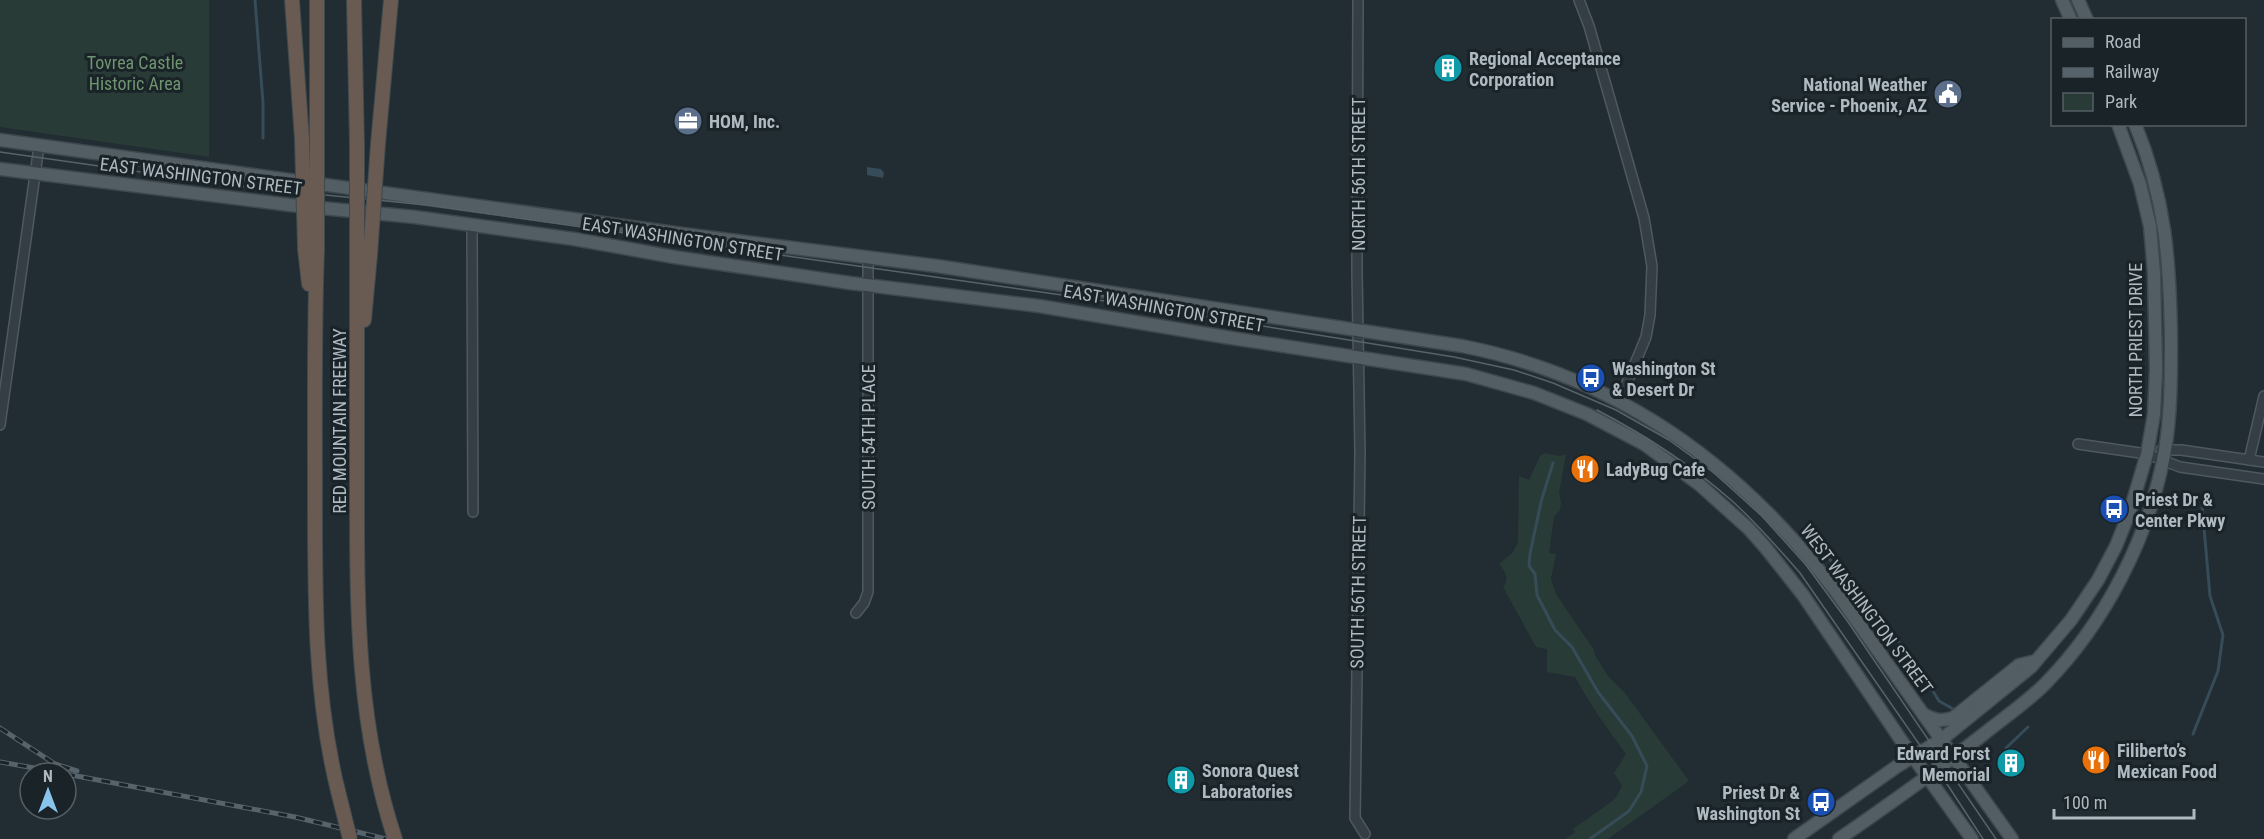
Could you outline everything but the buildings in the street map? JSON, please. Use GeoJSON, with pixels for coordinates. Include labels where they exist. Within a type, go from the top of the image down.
{"type":"FeatureCollection","features":[{"type":"Feature","properties":{"kind":"highway"},"geometry":{"type":"LineString","coordinates":[[292,0],[311,250]]}},
{"type":"Feature","properties":{"kind":"highway","name":"RED MOUNTAIN FREEWAY"},"geometry":{"type":"LineString","coordinates":[[317,0],[317,139],[311,250],[314,318],[316,640],[322,708],[350,839]]}},
{"type":"Feature","properties":{"kind":"highway","name":"RED MOUNTAIN FREEWAY"},"geometry":{"type":"LineString","coordinates":[[354,0],[357,145],[364,255],[357,370],[359,650],[369,734],[395,839]]}},
{"type":"Feature","properties":{"kind":"highway"},"geometry":{"type":"LineString","coordinates":[[364,255],[378,144],[391,0]]}},
{"type":"Feature","properties":{"kind":"main road"},"geometry":{"type":"LineString","coordinates":[[2062,0],[2070,18]]}},
{"type":"Feature","properties":{"kind":"main road"},"geometry":{"type":"LineString","coordinates":[[2078,0],[2086,18]]}},
{"type":"Feature","properties":{"kind":"main road","name":"NORTH PRIEST DRIVE"},"geometry":{"type":"LineString","coordinates":[[1794,839],[1913,756],[1941,740],[2015,682],[2071,620],[2108,563],[2130,511],[2147,454],[2155,395],[2154,260],[2150,226],[2140,184],[2119,126]]}},
{"type":"Feature","properties":{"kind":"main road","name":"NORTH PRIEST DRIVE"},"geometry":{"type":"LineString","coordinates":[[1839,839],[1928,777],[2024,703],[2045,684],[2090,628],[2117,584],[2138,542],[2164,455],[2171,361],[2168,244],[2154,179],[2136,126]]}},
{"type":"Feature","properties":{"kind":"main road","name":"EAST WASHINGTON STREET"},"geometry":{"type":"LineString","coordinates":[[0,140],[690,235],[868,257],[1359,329]]}},
{"type":"Feature","properties":{"kind":"main road","name":"EAST WASHINGTON STREET"},"geometry":{"type":"LineString","coordinates":[[0,169],[472,225],[868,285],[1039,306],[1359,353]]}},
{"type":"Feature","properties":{"kind":"main road","name":"WEST WASHINGTON STREET"},"geometry":{"type":"LineString","coordinates":[[1359,329],[1496,353],[1558,373],[1619,402],[1696,450],[1734,480],[1772,515],[1820,571],[2012,839]]}},
{"type":"Feature","properties":{"kind":"main road"},"geometry":{"type":"LineString","coordinates":[[1359,353],[1466,374],[1527,390],[1608,424],[1644,444],[1680,469],[1730,510],[1788,574],[1972,839]]}},
{"type":"Feature","properties":{"kind":"main road"},"geometry":{"type":"LineString","coordinates":[[1921,713],[1936,721],[1953,718],[2019,664],[2036,661]]}},
{"type":"Feature","properties":{"kind":"street","name":"NORTH 56TH STREET"},"geometry":{"type":"LineString","coordinates":[[1359,0],[1357,272],[1359,353]]}},
{"type":"Feature","properties":{"kind":"street"},"geometry":{"type":"LineString","coordinates":[[1579,0],[1589,26],[1615,116],[1644,218],[1650,248],[1652,274],[1650,315],[1646,337],[1638,361],[1619,402]]}},
{"type":"Feature","properties":{"kind":"street"},"geometry":{"type":"LineString","coordinates":[[0,425],[39,146]]}},
{"type":"Feature","properties":{"kind":"street"},"geometry":{"type":"LineString","coordinates":[[472,225],[473,513]]}},
{"type":"Feature","properties":{"kind":"street","name":"SOUTH 54TH PLACE"},"geometry":{"type":"LineString","coordinates":[[856,613],[864,603],[868,592],[868,257]]}},
{"type":"Feature","properties":{"kind":"street","name":"SOUTH 56TH STREET"},"geometry":{"type":"LineString","coordinates":[[1359,353],[1360,452],[1355,818],[1365,834]]}},
{"type":"Feature","properties":{"kind":"street"},"geometry":{"type":"LineString","coordinates":[[2249,460],[2264,396]]}},
{"type":"Feature","properties":{"kind":"street"},"geometry":{"type":"LineString","coordinates":[[2078,444],[2164,455],[2181,450],[2264,462]]}},
{"type":"Feature","properties":{"kind":"street"},"geometry":{"type":"LineString","coordinates":[[2164,455],[2180,467],[2264,479]]}},
{"type":"Feature","properties":{"kind":"green space","name":"Tovrea Castle Historic Area"},"geometry":{"type":"Polygon","coordinates":[[[0,0],[209,0],[209,157],[0,127],[0,0]]]}},
{"type":"Feature","properties":{"kind":"green space"},"geometry":{"type":"Polygon","coordinates":[[[1545,453],[1559,456],[1566,454],[1559,493],[1560,510],[1554,517],[1549,553],[1556,554],[1551,579],[1556,594],[1594,650],[1608,676],[1625,693],[1689,781],[1608,839],[1565,839],[1575,832],[1573,829],[1617,796],[1622,786],[1614,773],[1626,754],[1575,677],[1547,672],[1547,649],[1536,647],[1503,587],[1505,572],[1499,564],[1513,552],[1518,542],[1519,476],[1529,480],[1540,456],[1545,453]]]}},
{"type":"Feature","properties":{"kind":"water"},"geometry":{"type":"Polygon","coordinates":[[[867,167],[881,169],[884,173],[883,178],[867,175],[867,167]]]}},
{"type":"Feature","properties":{"kind":"waterway"},"geometry":{"type":"LineString","coordinates":[[255,0],[263,103],[263,138]]}},
{"type":"Feature","properties":{"kind":"waterway"},"geometry":{"type":"LineString","coordinates":[[1553,463],[1541,502],[1530,554],[1529,566],[1535,574],[1537,595],[1555,630],[1572,647],[1598,692],[1632,736],[1647,766],[1641,792],[1629,811],[1590,839]]}},
{"type":"Feature","properties":{"kind":"waterway"},"geometry":{"type":"LineString","coordinates":[[2193,734],[2218,671],[2223,635],[2210,596],[2202,505]]}},
{"type":"Feature","properties":{"kind":"waterway"},"geometry":{"type":"LineString","coordinates":[[1821,548],[1839,571]]}},
{"type":"Feature","properties":{"kind":"waterway"},"geometry":{"type":"LineString","coordinates":[[1858,591],[1919,668],[1939,701],[1955,710]]}},
{"type":"Feature","properties":{"kind":"waterway"},"geometry":{"type":"LineString","coordinates":[[2006,748],[2028,727]]}},
{"type":"Feature","properties":{"kind":"tram line"},"geometry":{"type":"LineString","coordinates":[[0,152],[254,188],[427,205],[1126,304],[1454,357],[1514,370],[1553,383],[1616,410],[1669,440],[1713,472],[1762,516],[1806,565],[1848,622],[1996,839]]}},
{"type":"Feature","properties":{"kind":"tram line"},"geometry":{"type":"LineString","coordinates":[[1597,410],[1650,440],[1700,474],[1758,526],[1800,573],[1983,839]]}},
{"type":"Feature","properties":{"kind":"railway"},"geometry":{"type":"LineString","coordinates":[[0,728],[50,761]]}},
{"type":"Feature","properties":{"kind":"railway"},"geometry":{"type":"LineString","coordinates":[[0,762],[18,765]]}},
{"type":"Feature","properties":{"kind":"railway"},"geometry":{"type":"LineString","coordinates":[[78,776],[295,817],[386,839]]}},
{"type":"Feature","properties":{"kind":"place","name":"Regional Acceptance Corporation"},"geometry":{"type":"Point","coordinates":[1448,68]}},
{"type":"Feature","properties":{"kind":"place","name":"National Weather Service - Phoenix, AZ"},"geometry":{"type":"Point","coordinates":[1948,94]}},
{"type":"Feature","properties":{"kind":"place","name":"HOM, Inc."},"geometry":{"type":"Point","coordinates":[688,121]}},
{"type":"Feature","properties":{"kind":"place","name":"Washington St & Desert Dr"},"geometry":{"type":"Point","coordinates":[1591,378]}},
{"type":"Feature","properties":{"kind":"place","name":"LadyBug Cafe"},"geometry":{"type":"Point","coordinates":[1585,469]}},
{"type":"Feature","properties":{"kind":"place","name":"Priest Dr & Center Pkwy"},"geometry":{"type":"Point","coordinates":[2114,509]}},
{"type":"Feature","properties":{"kind":"place","name":"Filiberto’s Mexican Food"},"geometry":{"type":"Point","coordinates":[2096,760]}},
{"type":"Feature","properties":{"kind":"place","name":"Edward Forst Memorial"},"geometry":{"type":"Point","coordinates":[2011,763]}},
{"type":"Feature","properties":{"kind":"place","name":"Sonora Quest Laboratories"},"geometry":{"type":"Point","coordinates":[1181,780]}},
{"type":"Feature","properties":{"kind":"place","name":"Priest Dr & Washington St"},"geometry":{"type":"Point","coordinates":[1821,802]}}]}
